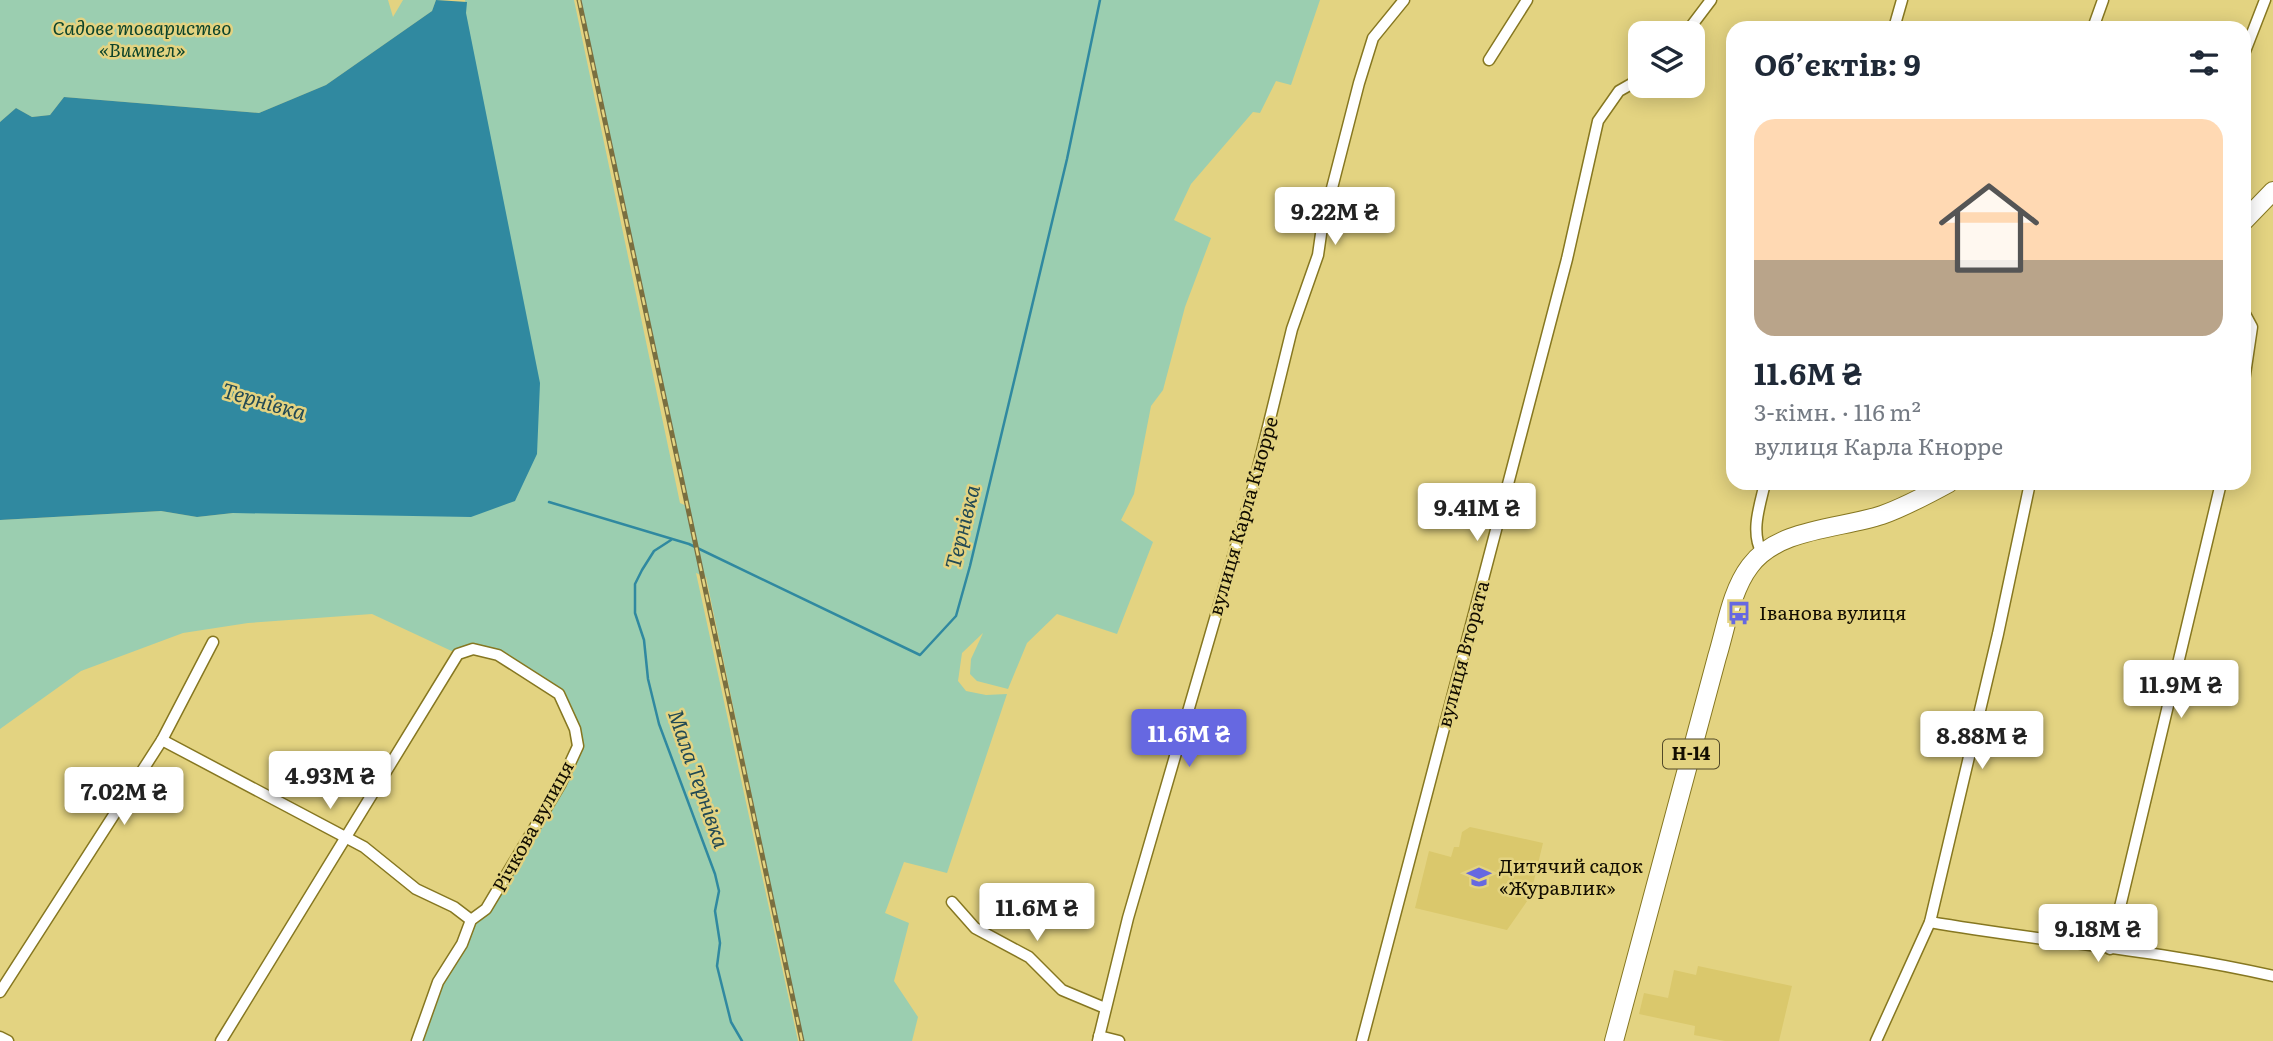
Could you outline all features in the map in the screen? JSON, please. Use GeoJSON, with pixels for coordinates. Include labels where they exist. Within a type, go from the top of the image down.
{"type":"FeatureCollection","features":[{"type":"Feature","properties":{"kind":"main road"},"geometry":{"type":"LineString","coordinates":[[2251,213],[2273,191]]}},
{"type":"Feature","properties":{"kind":"main road","name":"Н-14"},"geometry":{"type":"LineString","coordinates":[[1614,1041],[1736,594],[1748,568],[1762,553],[1780,542],[1880,515],[1934,490]]}},
{"type":"Feature","properties":{"kind":"street","name":"вулиця Карла Кнорре"},"geometry":{"type":"LineString","coordinates":[[1098,1039],[1201,659],[1253,488],[1292,329],[1318,255],[1322,227],[1362,72],[1373,38],[1404,0]]}},
{"type":"Feature","properties":{"kind":"street"},"geometry":{"type":"LineString","coordinates":[[1489,60],[1527,0]]}},
{"type":"Feature","properties":{"kind":"street"},"geometry":{"type":"LineString","coordinates":[[1695,21],[1711,0]]}},
{"type":"Feature","properties":{"kind":"street"},"geometry":{"type":"LineString","coordinates":[[1896,21],[1902,0]]}},
{"type":"Feature","properties":{"kind":"street"},"geometry":{"type":"LineString","coordinates":[[2095,21],[2102,0]]}},
{"type":"Feature","properties":{"kind":"street"},"geometry":{"type":"LineString","coordinates":[[2251,36],[2265,0]]}},
{"type":"Feature","properties":{"kind":"street","name":"вулиця Втората"},"geometry":{"type":"LineString","coordinates":[[1362,1041],[1567,259],[1598,121],[1619,91],[1628,86]]}},
{"type":"Feature","properties":{"kind":"street"},"geometry":{"type":"LineString","coordinates":[[1762,553],[1756,543],[1756,532],[1764,490]]}},
{"type":"Feature","properties":{"kind":"street"},"geometry":{"type":"LineString","coordinates":[[1876,1041],[1930,922],[2028,490]]}},
{"type":"Feature","properties":{"kind":"street"},"geometry":{"type":"LineString","coordinates":[[2109,949],[2219,490]]}},
{"type":"Feature","properties":{"kind":"street"},"geometry":{"type":"LineString","coordinates":[[0,992],[162,740],[213,642]]}},
{"type":"Feature","properties":{"kind":"street","name":"Річкова вулиця"},"geometry":{"type":"LineString","coordinates":[[346,839],[458,654],[473,649],[498,655],[559,694],[575,729],[578,746],[560,785],[486,909],[471,920],[461,944],[438,982],[417,1041]]}},
{"type":"Feature","properties":{"kind":"street"},"geometry":{"type":"LineString","coordinates":[[162,740],[263,791],[364,847],[416,889],[454,907],[471,920]]}},
{"type":"Feature","properties":{"kind":"street"},"geometry":{"type":"LineString","coordinates":[[221,1041],[346,839]]}},
{"type":"Feature","properties":{"kind":"street"},"geometry":{"type":"LineString","coordinates":[[952,902],[975,928],[1030,957],[1062,990],[1105,1008]]}},
{"type":"Feature","properties":{"kind":"street"},"geometry":{"type":"LineString","coordinates":[[1930,922],[2237,968],[2273,976]]}},
{"type":"Feature","properties":{"kind":"street"},"geometry":{"type":"LineString","coordinates":[[0,1037],[8,1041]]}},
{"type":"Feature","properties":{"kind":"street"},"geometry":{"type":"LineString","coordinates":[[1098,1039],[1119,1041]]}},
{"type":"Feature","properties":{"kind":"shaded area","name":"Дитячий садок «Журавлик»"},"geometry":{"type":"Polygon","coordinates":[[[1470,827],[1543,843],[1530,897],[1507,930],[1415,908],[1429,851],[1451,857],[1454,847],[1459,847],[1462,832],[1470,827]]]}},
{"type":"Feature","properties":{"kind":"shaded area"},"geometry":{"type":"Polygon","coordinates":[[[1698,966],[1792,986],[1779,1041],[1725,1041],[1694,1035],[1695,1026],[1639,1014],[1644,993],[1668,998],[1674,970],[1696,975],[1698,966]]]}},
{"type":"Feature","properties":{"kind":"green space","name":"Садове товариство «Вимпел»"},"geometry":{"type":"Polygon","coordinates":[[[0,0],[388,0],[393,17],[403,0],[436,0],[432,11],[326,85],[259,113],[64,97],[50,115],[32,117],[16,108],[0,122],[0,0]]]}},
{"type":"Feature","properties":{"kind":"green space"},"geometry":{"type":"Polygon","coordinates":[[[465,0],[574,0],[680,503],[689,507],[580,0],[1320,0],[1291,85],[1276,81],[1260,113],[1253,112],[1191,184],[1174,220],[1211,238],[1185,307],[1163,390],[1151,406],[1134,494],[1121,520],[1153,542],[1117,634],[1057,614],[1027,643],[1008,689],[977,681],[970,674],[971,659],[983,633],[962,653],[958,681],[966,691],[986,695],[1007,694],[947,873],[904,862],[885,913],[909,923],[894,981],[918,1017],[912,1041],[803,1041],[706,577],[696,573],[798,1041],[420,1041],[431,1006],[473,923],[575,765],[570,708],[498,653],[458,654],[372,614],[248,623],[183,633],[81,671],[0,729],[0,520],[161,511],[197,517],[233,513],[466,13],[465,0]]]}},
{"type":"Feature","properties":{"kind":"water"},"geometry":{"type":"Polygon","coordinates":[[[436,0],[467,2],[466,13],[540,383],[537,454],[515,501],[471,517],[233,513],[197,517],[161,511],[0,520],[0,122],[16,108],[32,117],[50,115],[64,97],[259,113],[326,85],[432,11],[436,0]]]}},
{"type":"Feature","properties":{"kind":"waterway","name":"Тернівка"},"geometry":{"type":"LineString","coordinates":[[549,502],[689,544],[920,655],[956,616],[970,566],[1067,159],[1100,0]]}},
{"type":"Feature","properties":{"kind":"waterway","name":"Мала Тернівка"},"geometry":{"type":"LineString","coordinates":[[671,540],[654,551],[635,584],[635,613],[644,640],[648,679],[659,724],[715,874],[719,891],[715,911],[720,943],[717,966],[731,1022],[742,1041]]}},
{"type":"Feature","properties":{"kind":"railway"},"geometry":{"type":"LineString","coordinates":[[579,0],[802,1041]]}},
{"type":"Feature","properties":{"kind":"place","name":"Іванова вулиця"},"geometry":{"type":"Point","coordinates":[1739,613]}},
{"type":"Feature","properties":{"kind":"place","name":"Дитячий садок «Журавлик»"},"geometry":{"type":"Point","coordinates":[1479,877]}}]}
